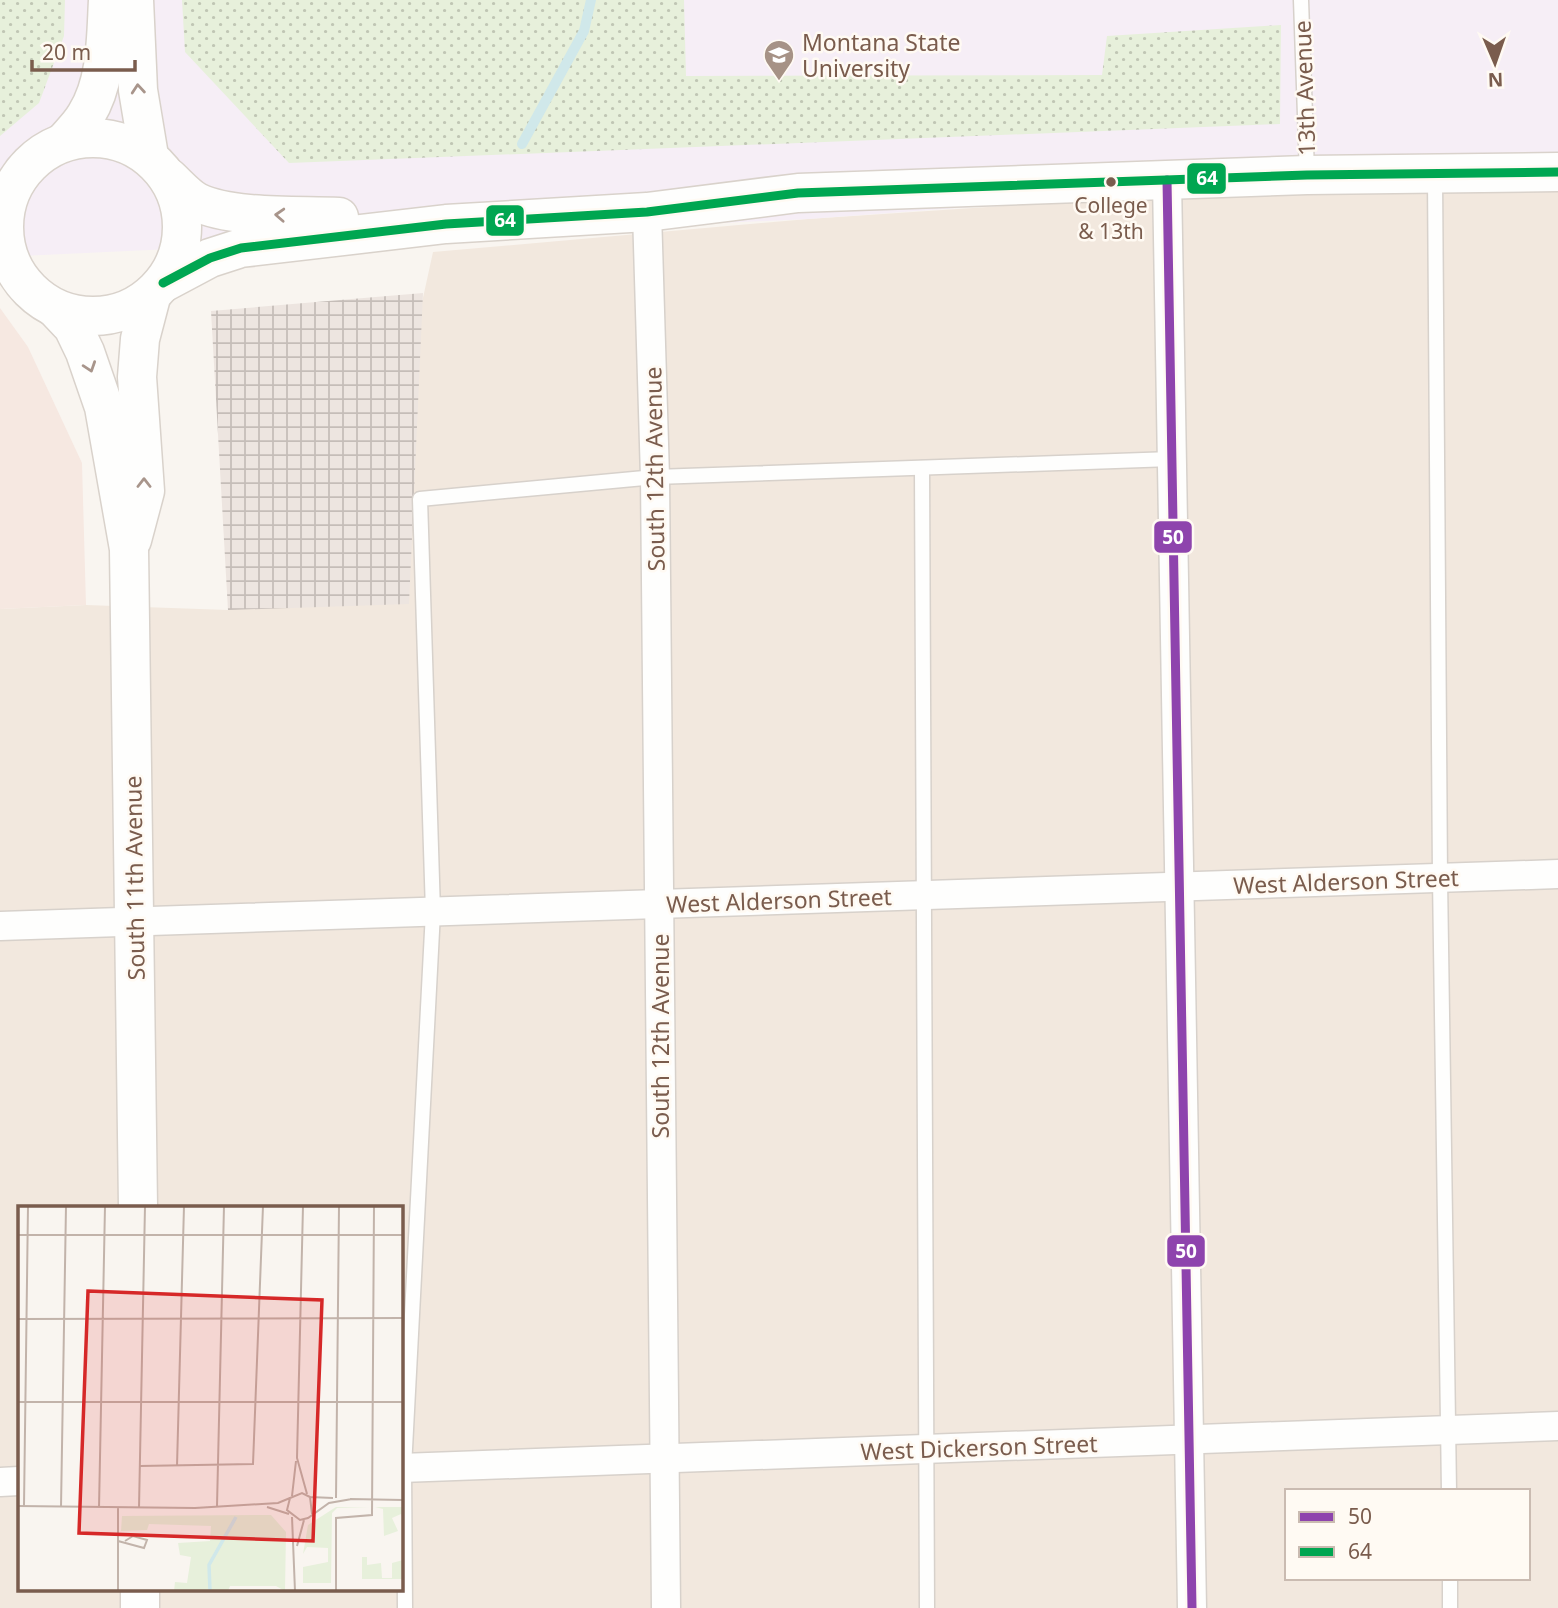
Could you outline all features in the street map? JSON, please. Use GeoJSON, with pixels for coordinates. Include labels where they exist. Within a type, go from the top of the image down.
{"type":"FeatureCollection","features":[{"type":"Feature","properties":{"kind":"main road"},"geometry":{"type":"LineString","coordinates":[[108,0],[105,52],[88,114],[65,141],[38,156],[8,187],[5,207],[3,237],[12,267],[29,294],[86,317],[116,314],[210,258],[241,248],[446,224],[647,212],[798,193],[1307,175],[1558,172]]}},
{"type":"Feature","properties":{"kind":"main road"},"geometry":{"type":"LineString","coordinates":[[134,0],[138,90],[158,166],[180,203],[183,231],[157,290]]}},
{"type":"Feature","properties":{"kind":"main road"},"geometry":{"type":"LineString","coordinates":[[65,141],[96,137],[124,143],[158,166],[196,202],[216,208],[251,213],[446,224]]}},
{"type":"Feature","properties":{"kind":"main road","name":"South 11th Avenue"},"geometry":{"type":"LineString","coordinates":[[129,549],[145,491],[137,377],[140,339],[157,290]]}},
{"type":"Feature","properties":{"kind":"main road","name":"South 11th Avenue"},"geometry":{"type":"LineString","coordinates":[[29,294],[73,327],[85,352],[104,407],[129,549],[138,1206]]}},
{"type":"Feature","properties":{"kind":"main road"},"geometry":{"type":"LineString","coordinates":[[140,1590],[140,1608]]}},
{"type":"Feature","properties":{"kind":"street"},"geometry":{"type":"LineString","coordinates":[[1167,180],[1192,1608]]}},
{"type":"Feature","properties":{"kind":"street","name":"South 12th Avenue"},"geometry":{"type":"LineString","coordinates":[[647,212],[655,477],[666,1608]]}},
{"type":"Feature","properties":{"kind":"street","name":"West Alderson Street"},"geometry":{"type":"LineString","coordinates":[[0,926],[1558,874]]}},
{"type":"Feature","properties":{"kind":"street","name":"West Dickerson Street"},"geometry":{"type":"LineString","coordinates":[[402,1468],[1558,1426]]}},
{"type":"Feature","properties":{"kind":"street"},"geometry":{"type":"LineString","coordinates":[[0,1482],[18,1481]]}},
{"type":"Feature","properties":{"kind":"lane","name":"13th Avenue"},"geometry":{"type":"LineString","coordinates":[[1301,0],[1307,175]]}},
{"type":"Feature","properties":{"kind":"lane"},"geometry":{"type":"LineString","coordinates":[[1435,172],[1440,878],[1449,1489]]}},
{"type":"Feature","properties":{"kind":"lane"},"geometry":{"type":"LineString","coordinates":[[405,1608],[402,1468],[433,912],[420,499],[655,477],[1172,459]]}},
{"type":"Feature","properties":{"kind":"lane"},"geometry":{"type":"LineString","coordinates":[[922,468],[927,1608]]}},
{"type":"Feature","properties":{"kind":"lane"},"geometry":{"type":"LineString","coordinates":[[1450,1580],[1450,1608]]}},
{"type":"Feature","properties":{"kind":"shaded area","name":"Montana State University"},"geometry":{"type":"Polygon","coordinates":[[[0,0],[1558,0],[1558,164],[808,219],[0,257],[0,0]]]}},
{"type":"Feature","properties":{"kind":"shaded area"},"geometry":{"type":"Polygon","coordinates":[[[1558,169],[1558,1608],[0,1608],[0,609],[86,605],[228,610],[421,307],[433,252],[808,219],[1558,169]]]}},
{"type":"Feature","properties":{"kind":"shaded area"},"geometry":{"type":"Polygon","coordinates":[[[423,293],[409,604],[228,610],[211,311],[423,293]]]}},
{"type":"Feature","properties":{"kind":"shaded area"},"geometry":{"type":"Polygon","coordinates":[[[0,308],[28,347],[82,463],[86,605],[0,609],[0,308]]]}},
{"type":"Feature","properties":{"kind":"green space"},"geometry":{"type":"Polygon","coordinates":[[[0,0],[65,0],[64,36],[39,103],[0,136],[0,0]]]}},
{"type":"Feature","properties":{"kind":"green space"},"geometry":{"type":"Polygon","coordinates":[[[182,0],[684,0],[686,76],[1102,75],[1107,36],[1281,25],[1280,124],[289,163],[185,52],[182,0]]]}},
{"type":"Feature","properties":{"kind":"waterway"},"geometry":{"type":"LineString","coordinates":[[522,144],[584,31],[591,0]]}},
{"type":"Feature","properties":{"kind":"transit line","name":"64"},"geometry":{"type":"LineString","coordinates":[[163,283],[210,258],[241,248],[446,224],[647,212],[798,193],[1307,175],[1558,172]]}},
{"type":"Feature","properties":{"kind":"transit line","name":"50"},"geometry":{"type":"LineString","coordinates":[[1167,180],[1192,1608]]}},
{"type":"Feature","properties":{"kind":"place","name":"Montana State University"},"geometry":{"type":"Point","coordinates":[779,82]}},
{"type":"Feature","properties":{"kind":"place","name":"College & 13th"},"geometry":{"type":"Point","coordinates":[1111,182]}}]}
